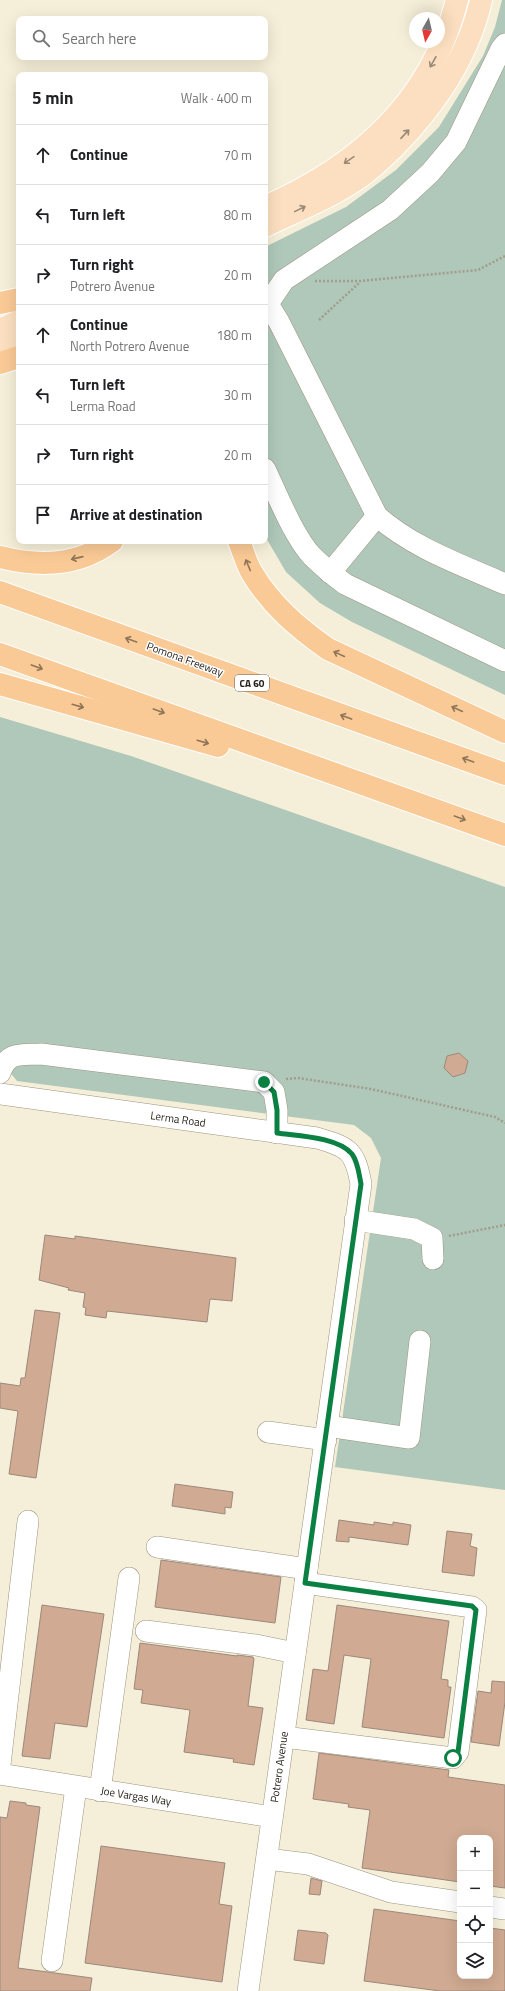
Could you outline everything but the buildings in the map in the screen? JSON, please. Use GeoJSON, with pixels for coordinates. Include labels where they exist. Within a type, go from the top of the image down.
{"type":"FeatureCollection","features":[{"type":"Feature","properties":{"kind":"highway"},"geometry":{"type":"LineString","coordinates":[[0,303],[16,300]]}},
{"type":"Feature","properties":{"kind":"highway"},"geometry":{"type":"LineString","coordinates":[[0,363],[16,358]]}},
{"type":"Feature","properties":{"kind":"highway"},"geometry":{"type":"LineString","coordinates":[[0,557],[20,562],[50,564],[83,557],[107,544]]}},
{"type":"Feature","properties":{"kind":"highway"},"geometry":{"type":"LineString","coordinates":[[240,544],[251,572],[263,589],[307,635],[328,649],[505,732]]}},
{"type":"Feature","properties":{"kind":"highway","name":"Pomona Freeway"},"geometry":{"type":"LineString","coordinates":[[0,592],[505,774]]}},
{"type":"Feature","properties":{"kind":"highway"},"geometry":{"type":"LineString","coordinates":[[0,654],[423,804],[505,835]]}},
{"type":"Feature","properties":{"kind":"highway"},"geometry":{"type":"LineString","coordinates":[[0,684],[423,804]]}},
{"type":"Feature","properties":{"kind":"main road"},"geometry":{"type":"LineString","coordinates":[[268,206],[326,177],[358,153],[387,128],[412,96],[435,60],[453,15],[457,0]]}},
{"type":"Feature","properties":{"kind":"main road"},"geometry":{"type":"LineString","coordinates":[[268,225],[334,193],[373,166],[406,134],[435,98],[456,66],[476,24],[481,0]]}},
{"type":"Feature","properties":{"kind":"main road"},"geometry":{"type":"LineString","coordinates":[[0,330],[16,322]]}},
{"type":"Feature","properties":{"kind":"main road"},"geometry":{"type":"LineString","coordinates":[[0,353],[16,345]]}},
{"type":"Feature","properties":{"kind":"street"},"geometry":{"type":"LineString","coordinates":[[268,303],[284,280],[390,210],[430,173],[456,142],[501,49],[505,44]]}},
{"type":"Feature","properties":{"kind":"street"},"geometry":{"type":"LineString","coordinates":[[268,308],[280,322],[377,516],[391,528],[412,542],[505,584]]}},
{"type":"Feature","properties":{"kind":"street"},"geometry":{"type":"LineString","coordinates":[[268,476],[293,526],[311,555],[344,584],[504,658]]}},
{"type":"Feature","properties":{"kind":"street"},"geometry":{"type":"LineString","coordinates":[[330,573],[377,516]]}},
{"type":"Feature","properties":{"kind":"street"},"geometry":{"type":"LineString","coordinates":[[0,1073],[4,1063],[14,1055],[41,1054],[264,1082],[274,1092],[277,1110],[277,1133]]}},
{"type":"Feature","properties":{"kind":"street","name":"Lerma Road"},"geometry":{"type":"LineString","coordinates":[[0,1094],[317,1138],[338,1144],[352,1154]]}},
{"type":"Feature","properties":{"kind":"street","name":"Potrero Avenue"},"geometry":{"type":"LineString","coordinates":[[248,1991],[361,1184],[357,1165],[352,1154]]}},
{"type":"Feature","properties":{"kind":"street"},"geometry":{"type":"LineString","coordinates":[[356,1220],[414,1229],[432,1248]]}},
{"type":"Feature","properties":{"kind":"street"},"geometry":{"type":"LineString","coordinates":[[268,1432],[327,1433],[409,1438],[420,1342]]}},
{"type":"Feature","properties":{"kind":"street"},"geometry":{"type":"LineString","coordinates":[[0,1765],[28,1521]]}},
{"type":"Feature","properties":{"kind":"street"},"geometry":{"type":"LineString","coordinates":[[157,1547],[428,1599],[472,1606],[476,1610],[458,1752],[453,1758],[284,1737]]}},
{"type":"Feature","properties":{"kind":"street"},"geometry":{"type":"LineString","coordinates":[[100,1791],[129,1578]]}},
{"type":"Feature","properties":{"kind":"street"},"geometry":{"type":"LineString","coordinates":[[146,1631],[256,1645],[295,1654]]}},
{"type":"Feature","properties":{"kind":"street","name":"Joe Vargas Way"},"geometry":{"type":"LineString","coordinates":[[0,1774],[272,1817]]}},
{"type":"Feature","properties":{"kind":"street"},"geometry":{"type":"LineString","coordinates":[[52,1961],[76,1787]]}},
{"type":"Feature","properties":{"kind":"street"},"geometry":{"type":"LineString","coordinates":[[267,1859],[308,1864],[391,1892],[457,1902]]}},
{"type":"Feature","properties":{"kind":"street"},"geometry":{"type":"LineString","coordinates":[[493,1907],[505,1909]]}},
{"type":"Feature","properties":{"kind":"path"},"geometry":{"type":"LineString","coordinates":[[284,280],[360,281],[478,270],[505,256]]}},
{"type":"Feature","properties":{"kind":"path"},"geometry":{"type":"LineString","coordinates":[[319,320],[360,281]]}},
{"type":"Feature","properties":{"kind":"path"},"geometry":{"type":"LineString","coordinates":[[264,1082],[298,1078],[371,1089],[495,1117],[505,1123]]}},
{"type":"Feature","properties":{"kind":"path"},"geometry":{"type":"LineString","coordinates":[[432,1248],[505,1225]]}},
{"type":"Feature","properties":{"kind":"green space"},"geometry":{"type":"Polygon","coordinates":[[[502,0],[505,0],[505,695],[352,622],[320,603],[286,572],[268,541],[268,246],[346,207],[396,170],[439,127],[483,56],[495,27],[502,0]]]}},
{"type":"Feature","properties":{"kind":"green space"},"geometry":{"type":"Polygon","coordinates":[[[0,717],[131,756],[505,887],[505,1490],[335,1467],[381,1158],[371,1138],[354,1125],[17,1081],[0,1060],[0,717]]]}},
{"type":"Feature","properties":{"kind":"route"},"geometry":{"type":"LineString","coordinates":[[264,1082],[274,1092],[277,1110],[277,1133],[317,1138],[338,1144],[352,1154],[357,1165],[361,1184],[305,1583],[472,1606],[476,1610],[458,1752],[453,1758]]}}]}
